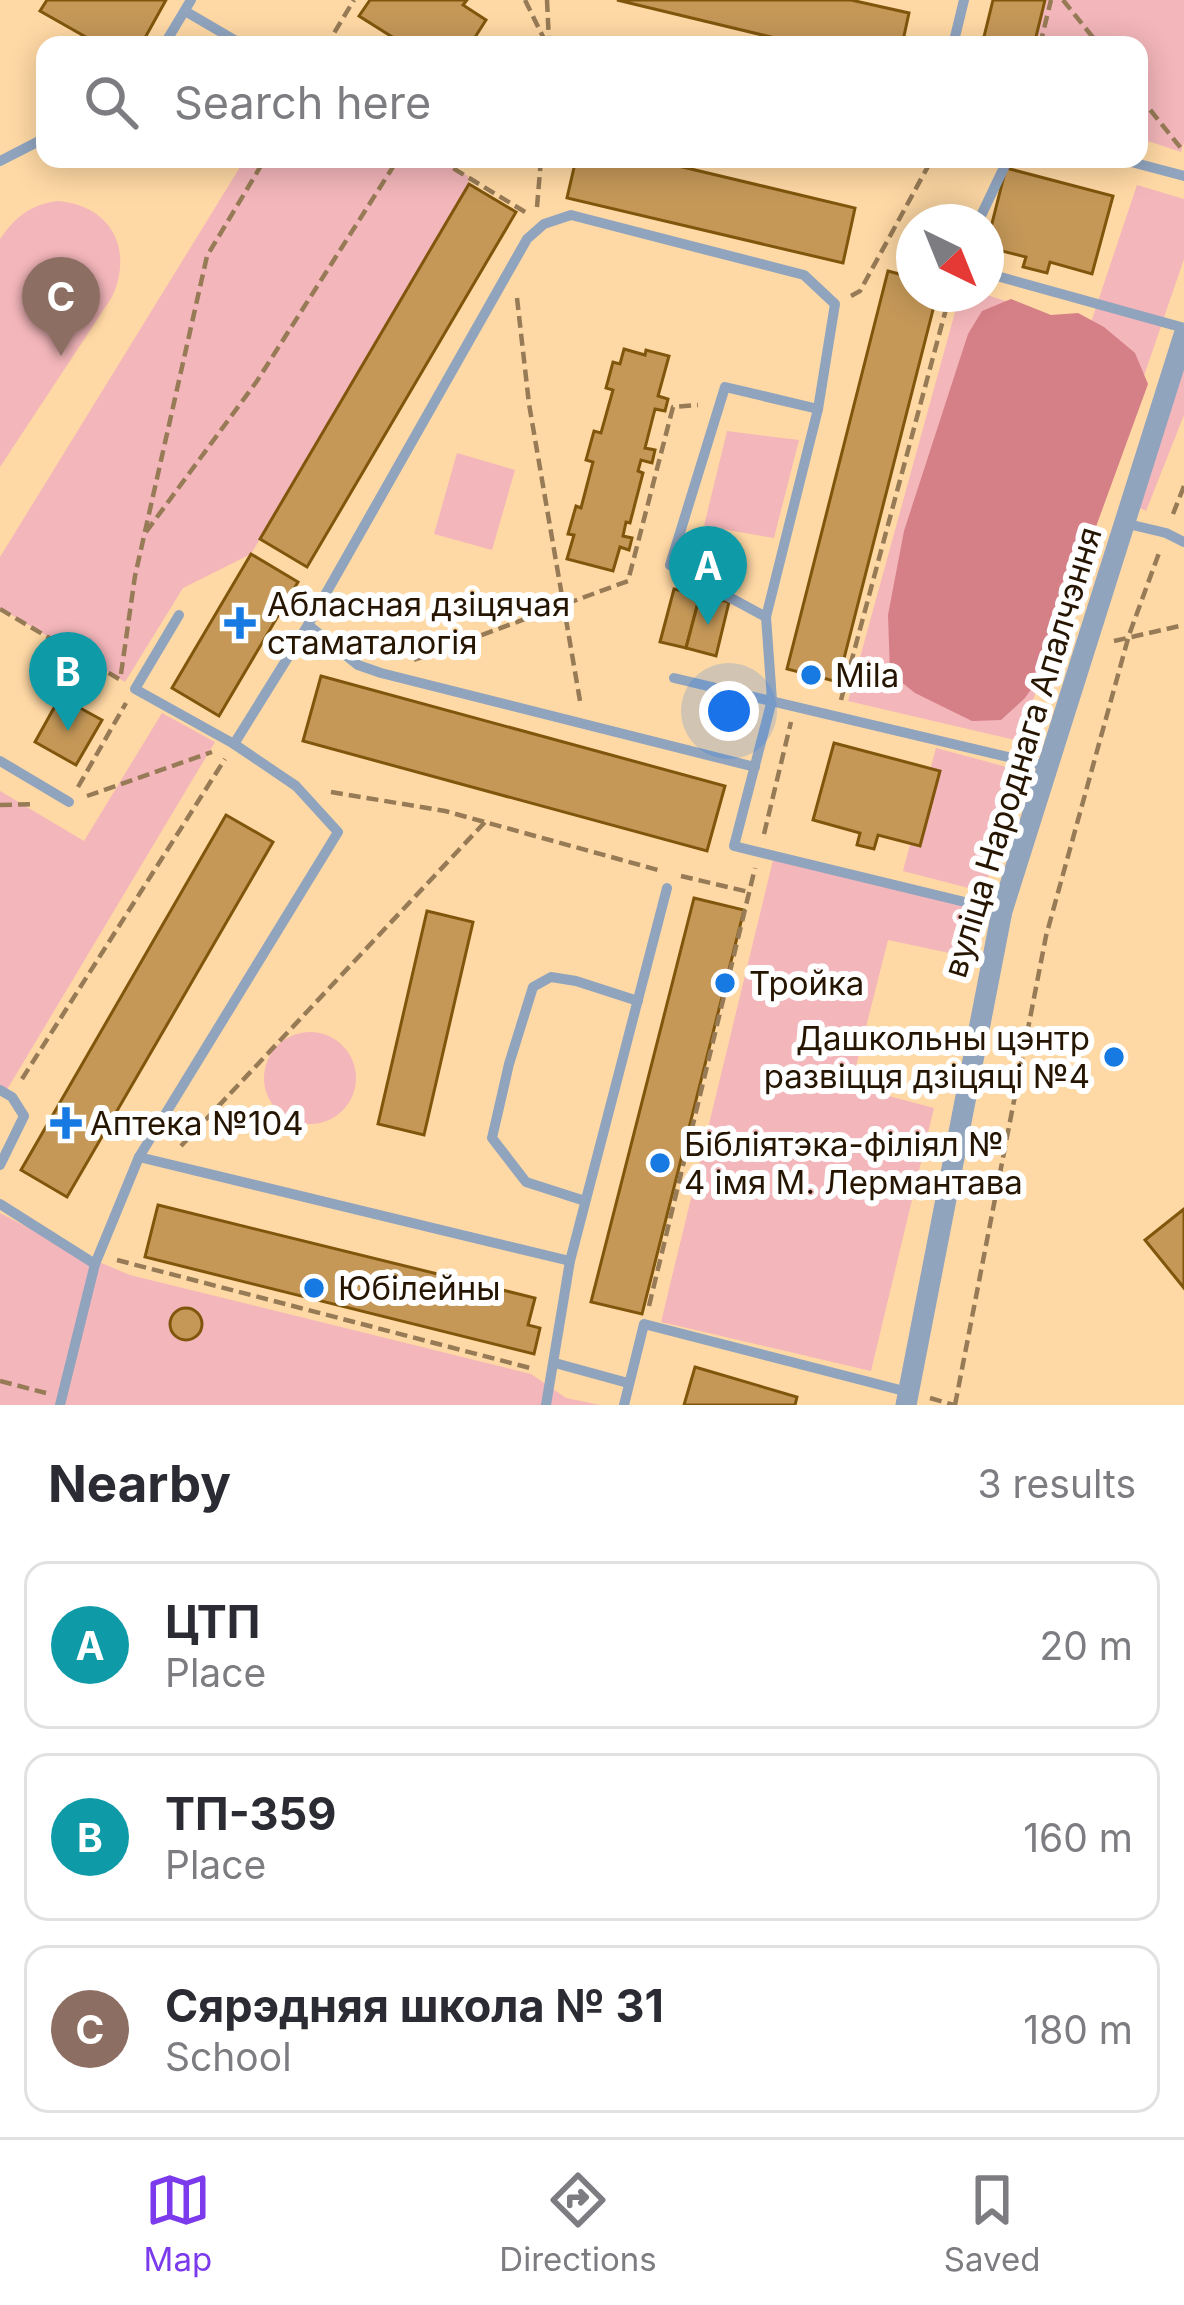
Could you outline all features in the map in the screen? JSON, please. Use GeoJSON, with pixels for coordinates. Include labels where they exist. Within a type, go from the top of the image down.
{"type":"FeatureCollection","features":[{"type":"Feature","properties":{"kind":"street","name":"вуліца Народнага Апалчэння"},"geometry":{"type":"LineString","coordinates":[[907,1399],[1002,911],[1184,331]]}},
{"type":"Feature","properties":{"kind":"lane"},"geometry":{"type":"LineString","coordinates":[[955,36],[964,0]]}},
{"type":"Feature","properties":{"kind":"lane"},"geometry":{"type":"LineString","coordinates":[[169,36],[188,5],[231,36]]}},
{"type":"Feature","properties":{"kind":"lane"},"geometry":{"type":"LineString","coordinates":[[0,161],[36,143]]}},
{"type":"Feature","properties":{"kind":"lane"},"geometry":{"type":"LineString","coordinates":[[1148,166],[1184,176]]}},
{"type":"Feature","properties":{"kind":"lane"},"geometry":{"type":"LineString","coordinates":[[987,204],[1004,168]]}},
{"type":"Feature","properties":{"kind":"lane"},"geometry":{"type":"LineString","coordinates":[[234,744],[308,625],[527,239],[544,224],[572,215],[804,275],[835,304],[818,409],[766,617],[772,700],[734,846],[1002,911]]}},
{"type":"Feature","properties":{"kind":"lane"},"geometry":{"type":"LineString","coordinates":[[1004,278],[1184,331]]}},
{"type":"Feature","properties":{"kind":"lane"},"geometry":{"type":"LineString","coordinates":[[766,617],[670,565],[725,387],[818,409]]}},
{"type":"Feature","properties":{"kind":"lane"},"geometry":{"type":"LineString","coordinates":[[1124,523],[1184,542]]}},
{"type":"Feature","properties":{"kind":"lane"},"geometry":{"type":"LineString","coordinates":[[60,1405],[97,1259],[139,1157],[338,832],[296,786],[234,744],[135,689],[178,615]]}},
{"type":"Feature","properties":{"kind":"lane"},"geometry":{"type":"LineString","coordinates":[[308,625],[336,650],[381,673],[755,767]]}},
{"type":"Feature","properties":{"kind":"lane"},"geometry":{"type":"LineString","coordinates":[[674,678],[1046,766]]}},
{"type":"Feature","properties":{"kind":"lane"},"geometry":{"type":"LineString","coordinates":[[0,760],[69,802]]}},
{"type":"Feature","properties":{"kind":"lane"},"geometry":{"type":"LineString","coordinates":[[546,1405],[570,1262],[667,888]]}},
{"type":"Feature","properties":{"kind":"lane"},"geometry":{"type":"LineString","coordinates":[[585,1201],[526,1182],[492,1138],[508,1064],[533,987],[551,977],[638,1000]]}},
{"type":"Feature","properties":{"kind":"lane"},"geometry":{"type":"LineString","coordinates":[[0,1166],[24,1116],[6,1093]]}},
{"type":"Feature","properties":{"kind":"lane"},"geometry":{"type":"LineString","coordinates":[[139,1157],[570,1262]]}},
{"type":"Feature","properties":{"kind":"lane"},"geometry":{"type":"LineString","coordinates":[[0,1204],[97,1259]]}},
{"type":"Feature","properties":{"kind":"lane"},"geometry":{"type":"LineString","coordinates":[[624,1405],[644,1324],[907,1399]]}},
{"type":"Feature","properties":{"kind":"lane"},"geometry":{"type":"LineString","coordinates":[[554,1369],[628,1383]]}},
{"type":"Feature","properties":{"kind":"path"},"geometry":{"type":"LineString","coordinates":[[332,36],[354,0]]}},
{"type":"Feature","properties":{"kind":"path"},"geometry":{"type":"LineString","coordinates":[[525,0],[544,36]]}},
{"type":"Feature","properties":{"kind":"path"},"geometry":{"type":"LineString","coordinates":[[547,0],[549,36]]}},
{"type":"Feature","properties":{"kind":"path"},"geometry":{"type":"LineString","coordinates":[[1042,36],[1051,0]]}},
{"type":"Feature","properties":{"kind":"path"},"geometry":{"type":"LineString","coordinates":[[1063,0],[1092,36]]}},
{"type":"Feature","properties":{"kind":"path"},"geometry":{"type":"LineString","coordinates":[[1148,107],[1184,152]]}},
{"type":"Feature","properties":{"kind":"path"},"geometry":{"type":"LineString","coordinates":[[0,608],[120,680],[135,576],[207,256],[261,168]]}},
{"type":"Feature","properties":{"kind":"path"},"geometry":{"type":"LineString","coordinates":[[145,533],[257,381],[392,168]]}},
{"type":"Feature","properties":{"kind":"path"},"geometry":{"type":"LineString","coordinates":[[453,168],[536,218],[540,168]]}},
{"type":"Feature","properties":{"kind":"path"},"geometry":{"type":"LineString","coordinates":[[860,291],[927,168]]}},
{"type":"Feature","properties":{"kind":"path"},"geometry":{"type":"LineString","coordinates":[[513,263],[529,404],[585,724]]}},
{"type":"Feature","properties":{"kind":"path"},"geometry":{"type":"LineString","coordinates":[[837,715],[945,312]]}},
{"type":"Feature","properties":{"kind":"path"},"geometry":{"type":"LineString","coordinates":[[381,673],[628,581],[673,407],[721,403]]}},
{"type":"Feature","properties":{"kind":"path"},"geometry":{"type":"LineString","coordinates":[[955,1405],[1046,936],[1129,635],[1184,486]]}},
{"type":"Feature","properties":{"kind":"path"},"geometry":{"type":"LineString","coordinates":[[1083,652],[1129,635],[1183,627]]}},
{"type":"Feature","properties":{"kind":"path"},"geometry":{"type":"LineString","coordinates":[[69,802],[135,689]]}},
{"type":"Feature","properties":{"kind":"path"},"geometry":{"type":"LineString","coordinates":[[644,1324],[795,705]]}},
{"type":"Feature","properties":{"kind":"path"},"geometry":{"type":"LineString","coordinates":[[0,805],[69,802],[234,744]]}},
{"type":"Feature","properties":{"kind":"path"},"geometry":{"type":"LineString","coordinates":[[6,1093],[234,744]]}},
{"type":"Feature","properties":{"kind":"path"},"geometry":{"type":"LineString","coordinates":[[296,786],[445,811],[749,892]]}},
{"type":"Feature","properties":{"kind":"path"},"geometry":{"type":"LineString","coordinates":[[165,1163],[485,822]]}},
{"type":"Feature","properties":{"kind":"path"},"geometry":{"type":"LineString","coordinates":[[97,1259],[554,1369]]}},
{"type":"Feature","properties":{"kind":"shaded area"},"geometry":{"type":"Polygon","coordinates":[[[1045,0],[1184,0],[1181,152],[1148,141],[1148,36],[1037,36],[1045,0]]]}},
{"type":"Feature","properties":{"kind":"shaded area"},"geometry":{"type":"Polygon","coordinates":[[[239,168],[454,168],[468,176],[469,184],[251,554],[183,588],[125,682],[0,608],[0,557],[239,168]]]}},
{"type":"Feature","properties":{"kind":"shaded area"},"geometry":{"type":"Polygon","coordinates":[[[1137,185],[1184,199],[1184,259],[1019,741],[848,701],[955,312],[1004,312],[1004,300],[1089,328],[1137,185]]]}},
{"type":"Feature","properties":{"kind":"shaded area"},"geometry":{"type":"Polygon","coordinates":[[[57,201],[76,204],[104,220],[119,247],[118,279],[112,297],[0,467],[0,239],[24,213],[57,201]]]}},
{"type":"Feature","properties":{"kind":"shaded area"},"geometry":{"type":"Polygon","coordinates":[[[1011,299],[1051,315],[1078,313],[1104,327],[1135,353],[1148,384],[1043,672],[1001,720],[972,721],[915,693],[890,673],[888,615],[904,531],[968,334],[981,312],[1004,312],[1004,302],[1011,299]]]}},
{"type":"Feature","properties":{"kind":"shaded area"},"geometry":{"type":"Polygon","coordinates":[[[1184,358],[1184,415],[1146,511],[1125,501],[1184,358]]]}},
{"type":"Feature","properties":{"kind":"shaded area"},"geometry":{"type":"Polygon","coordinates":[[[727,431],[799,440],[774,538],[704,526],[727,431]]]}},
{"type":"Feature","properties":{"kind":"shaded area"},"geometry":{"type":"Polygon","coordinates":[[[457,453],[515,470],[492,550],[434,534],[457,453]]]}},
{"type":"Feature","properties":{"kind":"shaded area"},"geometry":{"type":"Polygon","coordinates":[[[162,713],[215,742],[5,1093],[0,1090],[0,791],[84,841],[162,713]]]}},
{"type":"Feature","properties":{"kind":"shaded area"},"geometry":{"type":"Polygon","coordinates":[[[936,748],[1018,770],[984,892],[903,871],[936,748]]]}},
{"type":"Feature","properties":{"kind":"shaded area"},"geometry":{"type":"Polygon","coordinates":[[[773,860],[987,909],[973,958],[888,940],[851,1086],[934,1108],[871,1371],[661,1322],[773,860]]]}},
{"type":"Feature","properties":{"kind":"shaded area"},"geometry":{"type":"Polygon","coordinates":[[[310,1032],[328,1035],[343,1045],[353,1060],[353,1096],[343,1111],[328,1121],[310,1124],[292,1121],[277,1111],[267,1096],[264,1078],[267,1060],[277,1045],[292,1035],[310,1032]]]}},
{"type":"Feature","properties":{"kind":"shaded area"},"geometry":{"type":"Polygon","coordinates":[[[0,1213],[130,1275],[531,1374],[566,1398],[600,1405],[0,1405],[0,1213]]]}},
{"type":"Feature","properties":{"kind":"building"},"geometry":{"type":"Polygon","coordinates":[[[47,0],[166,0],[146,36],[84,36],[40,11],[47,0]]]}},
{"type":"Feature","properties":{"kind":"building"},"geometry":{"type":"Polygon","coordinates":[[[370,0],[467,0],[463,5],[486,20],[476,36],[391,36],[359,16],[370,0]]]}},
{"type":"Feature","properties":{"kind":"building"},"geometry":{"type":"Polygon","coordinates":[[[617,0],[851,0],[909,13],[904,36],[767,36],[617,0]]]}},
{"type":"Feature","properties":{"kind":"building"},"geometry":{"type":"Polygon","coordinates":[[[993,0],[1045,0],[1036,36],[984,36],[993,0]]]}},
{"type":"Feature","properties":{"kind":"building"},"geometry":{"type":"Polygon","coordinates":[[[574,168],[687,168],[855,208],[843,263],[567,198],[574,168]]]}},
{"type":"Feature","properties":{"kind":"building"},"geometry":{"type":"Polygon","coordinates":[[[1006,168],[1113,196],[1092,274],[1050,262],[1047,273],[1023,267],[1026,257],[1004,252],[1004,204],[997,204],[1006,168]]]}},
{"type":"Feature","properties":{"kind":"building"},"geometry":{"type":"Polygon","coordinates":[[[469,184],[516,212],[307,567],[260,539],[469,184]]]}},
{"type":"Feature","properties":{"kind":"building"},"geometry":{"type":"Polygon","coordinates":[[[888,271],[896,273],[896,312],[932,312],[838,682],[787,669],[888,271]]]}},
{"type":"Feature","properties":{"kind":"building"},"geometry":{"type":"Polygon","coordinates":[[[624,349],[669,356],[658,396],[668,399],[665,411],[655,409],[645,448],[655,450],[652,463],[641,460],[638,471],[643,473],[623,536],[632,538],[629,550],[620,547],[613,571],[567,559],[574,535],[568,534],[576,506],[581,508],[593,462],[586,460],[594,431],[601,433],[613,390],[606,388],[613,362],[620,364],[624,349]]]}},
{"type":"Feature","properties":{"kind":"building"},"geometry":{"type":"Polygon","coordinates":[[[251,554],[298,582],[219,716],[172,688],[251,554]]]}},
{"type":"Feature","properties":{"kind":"building"},"geometry":{"type":"Polygon","coordinates":[[[674,589],[700,595],[686,648],[660,642],[674,589]]]}},
{"type":"Feature","properties":{"kind":"building"},"geometry":{"type":"Polygon","coordinates":[[[700,595],[729,602],[716,656],[686,648],[700,595]]]}},
{"type":"Feature","properties":{"kind":"building"},"geometry":{"type":"Polygon","coordinates":[[[321,676],[725,786],[707,851],[303,741],[321,676]]]}},
{"type":"Feature","properties":{"kind":"building"},"geometry":{"type":"Polygon","coordinates":[[[60,697],[102,720],[76,765],[35,742],[60,697]]]}},
{"type":"Feature","properties":{"kind":"building"},"geometry":{"type":"Polygon","coordinates":[[[834,743],[940,771],[920,846],[878,835],[874,849],[857,845],[860,833],[813,820],[834,743]]]}},
{"type":"Feature","properties":{"kind":"building"},"geometry":{"type":"Polygon","coordinates":[[[226,815],[273,842],[67,1197],[21,1170],[226,815]]]}},
{"type":"Feature","properties":{"kind":"building"},"geometry":{"type":"Polygon","coordinates":[[[694,898],[744,910],[642,1314],[591,1302],[694,898]]]}},
{"type":"Feature","properties":{"kind":"building"},"geometry":{"type":"Polygon","coordinates":[[[427,911],[473,922],[424,1135],[378,1124],[427,911]]]}},
{"type":"Feature","properties":{"kind":"building"},"geometry":{"type":"Polygon","coordinates":[[[158,1205],[535,1298],[528,1325],[540,1328],[534,1354],[145,1257],[158,1205]]]}},
{"type":"Feature","properties":{"kind":"building"},"geometry":{"type":"Polygon","coordinates":[[[1184,1209],[1184,1288],[1145,1240],[1184,1209]]]}},
{"type":"Feature","properties":{"kind":"building"},"geometry":{"type":"Polygon","coordinates":[[[186,1308],[197,1313],[202,1324],[197,1335],[186,1340],[175,1335],[170,1324],[175,1313],[186,1308]]]}},
{"type":"Feature","properties":{"kind":"building"},"geometry":{"type":"Polygon","coordinates":[[[695,1367],[797,1397],[795,1405],[684,1405],[695,1367]]]}},
{"type":"Feature","properties":{"kind":"place","name":"Сярэдняя школа № 31"},"geometry":{"type":"Point","coordinates":[61,356]}},
{"type":"Feature","properties":{"kind":"place","name":"Абласная дзіцячая стаматалогія"},"geometry":{"type":"Point","coordinates":[240,623]}},
{"type":"Feature","properties":{"kind":"place","name":"ЦТП"},"geometry":{"type":"Point","coordinates":[708,625]}},
{"type":"Feature","properties":{"kind":"place","name":"Mila"},"geometry":{"type":"Point","coordinates":[811,675]}},
{"type":"Feature","properties":{"kind":"place","name":"ТП-359"},"geometry":{"type":"Point","coordinates":[68,731]}},
{"type":"Feature","properties":{"kind":"place","name":"Тройка"},"geometry":{"type":"Point","coordinates":[725,983]}},
{"type":"Feature","properties":{"kind":"place","name":"Дашкольны цэнтр развіцця дзіцяці №4"},"geometry":{"type":"Point","coordinates":[1114,1057]}},
{"type":"Feature","properties":{"kind":"place","name":"Аптека №104"},"geometry":{"type":"Point","coordinates":[66,1123]}},
{"type":"Feature","properties":{"kind":"place","name":"Бібліятэка-філіял № 4 імя М. Лермантава"},"geometry":{"type":"Point","coordinates":[660,1163]}},
{"type":"Feature","properties":{"kind":"place","name":"Юбілейны"},"geometry":{"type":"Point","coordinates":[314,1288]}}]}
